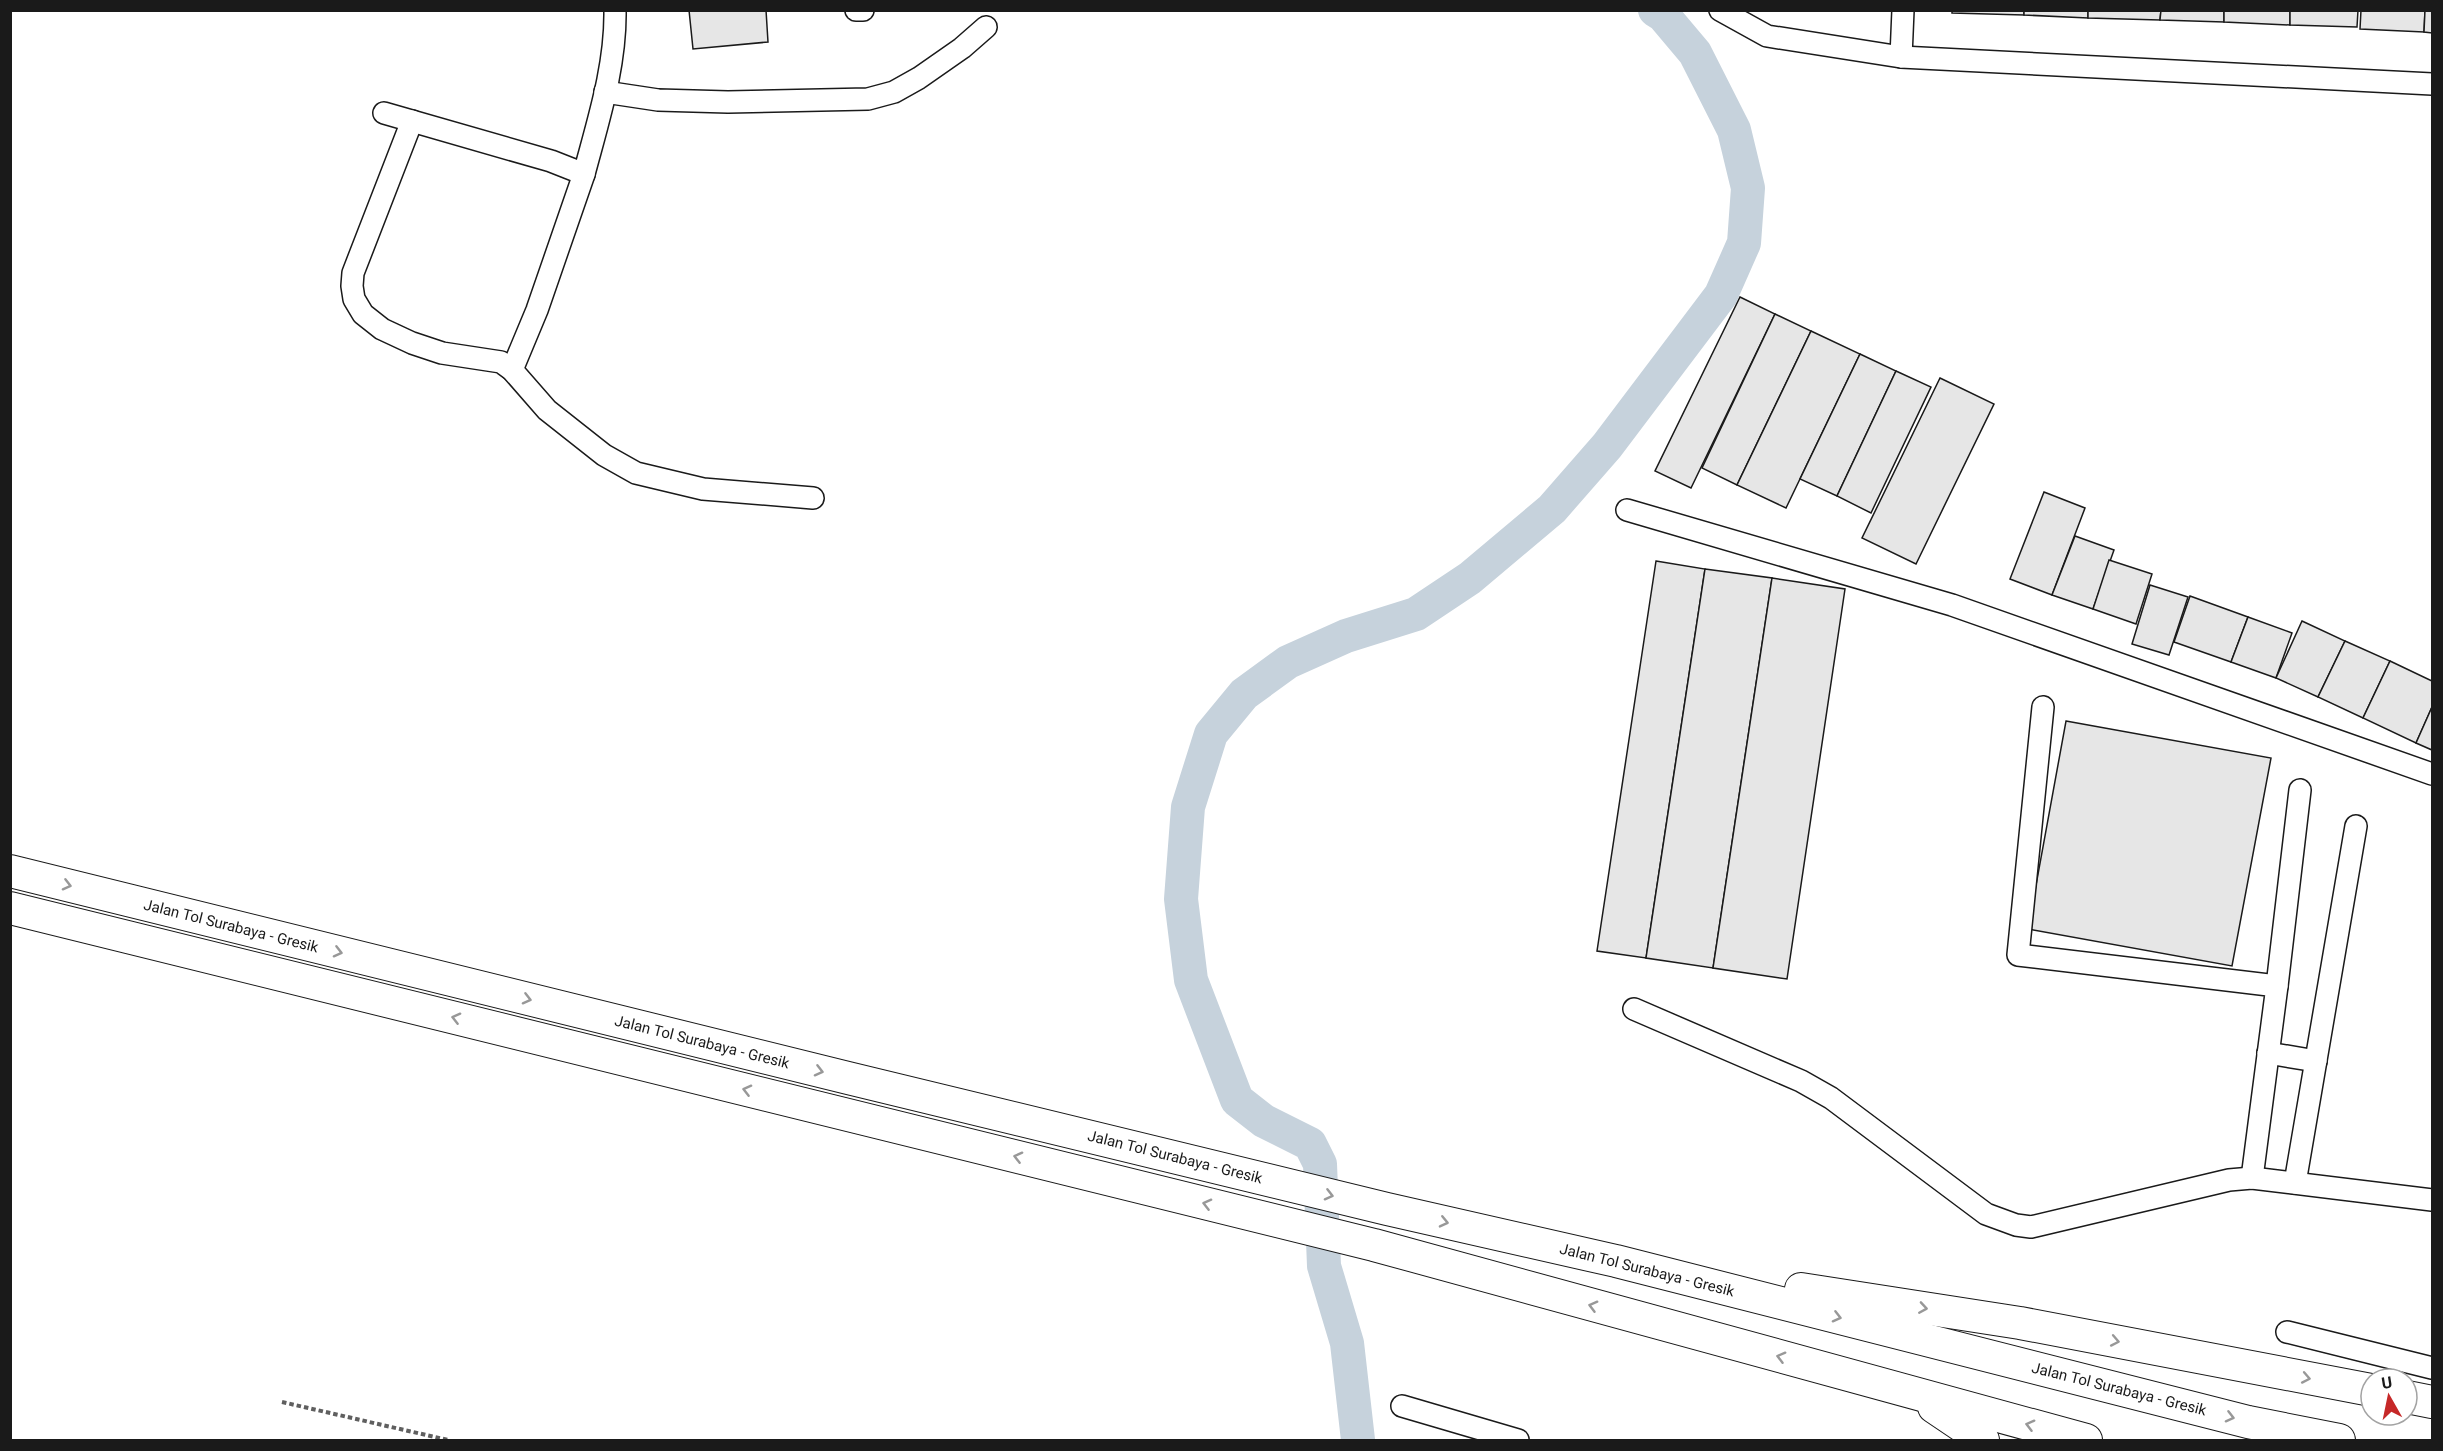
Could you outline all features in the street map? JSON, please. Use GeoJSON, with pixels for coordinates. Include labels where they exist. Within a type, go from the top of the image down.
{"type":"FeatureCollection","features":[{"type":"Feature","properties":{"kind":"highway","name":"Jalan Tol Surabaya - Gresik"},"geometry":{"type":"LineString","coordinates":[[10,871],[1387,1209],[1616,1261],[2237,1419],[2339,1440]]}},
{"type":"Feature","properties":{"kind":"highway"},"geometry":{"type":"LineString","coordinates":[[10,908],[1374,1245],[2086,1440]]}},
{"type":"Feature","properties":{"kind":"highway"},"geometry":{"type":"LineString","coordinates":[[1616,1261],[2020,1323],[2359,1388]]}},
{"type":"Feature","properties":{"kind":"highway"},"geometry":{"type":"LineString","coordinates":[[1915,1394],[1983,1440]]}},
{"type":"Feature","properties":{"kind":"lane"},"geometry":{"type":"LineString","coordinates":[[512,370],[537,310],[584,174],[605,92],[616,29],[615,10]]}},
{"type":"Feature","properties":{"kind":"lane"},"geometry":{"type":"LineString","coordinates":[[856,10],[863,10]]}},
{"type":"Feature","properties":{"kind":"lane"},"geometry":{"type":"LineString","coordinates":[[1720,10],[1767,36],[1901,57],[2433,84]]}},
{"type":"Feature","properties":{"kind":"lane"},"geometry":{"type":"LineString","coordinates":[[1901,57],[1903,10]]}},
{"type":"Feature","properties":{"kind":"lane"},"geometry":{"type":"LineString","coordinates":[[605,92],[658,100],[728,102],[868,99],[894,92],[919,78],[962,48],[986,27]]}},
{"type":"Feature","properties":{"kind":"lane"},"geometry":{"type":"LineString","coordinates":[[384,113],[552,161],[584,174]]}},
{"type":"Feature","properties":{"kind":"lane"},"geometry":{"type":"LineString","coordinates":[[412,121],[353,273],[354,300],[363,314],[382,328],[412,343],[442,353],[501,362],[512,370],[547,410],[604,455],[636,473],[703,489],[813,498]]}},
{"type":"Feature","properties":{"kind":"lane"},"geometry":{"type":"LineString","coordinates":[[1627,510],[1952,604],[2433,774]]}},
{"type":"Feature","properties":{"kind":"lane"},"geometry":{"type":"LineString","coordinates":[[2043,707],[2018,955],[2277,986]]}},
{"type":"Feature","properties":{"kind":"lane"},"geometry":{"type":"LineString","coordinates":[[2252,1178],[2300,790]]}},
{"type":"Feature","properties":{"kind":"lane"},"geometry":{"type":"LineString","coordinates":[[2295,1183],[2356,826]]}},
{"type":"Feature","properties":{"kind":"lane"},"geometry":{"type":"LineString","coordinates":[[1634,1009],[1801,1081],[1831,1098],[1986,1214],[2016,1226],[2031,1227],[2229,1180],[2252,1178],[2433,1200]]}},
{"type":"Feature","properties":{"kind":"lane"},"geometry":{"type":"LineString","coordinates":[[2268,1053],[2316,1061]]}},
{"type":"Feature","properties":{"kind":"lane"},"geometry":{"type":"LineString","coordinates":[[2287,1332],[2433,1368]]}},
{"type":"Feature","properties":{"kind":"lane"},"geometry":{"type":"LineString","coordinates":[[1402,1406],[1518,1440]]}},
{"type":"Feature","properties":{"kind":"path"},"geometry":{"type":"LineString","coordinates":[[282,1402],[448,1440]]}},
{"type":"Feature","properties":{"kind":"building"},"geometry":{"type":"Polygon","coordinates":[[[689,10],[766,10],[768,42],[693,49],[689,10]]]}},
{"type":"Feature","properties":{"kind":"building"},"geometry":{"type":"Polygon","coordinates":[[[1952,10],[2024,10],[2024,15],[1952,13],[1952,10]]]}},
{"type":"Feature","properties":{"kind":"building"},"geometry":{"type":"Polygon","coordinates":[[[2024,10],[2088,10],[2088,18],[2024,15],[2024,10]]]}},
{"type":"Feature","properties":{"kind":"building"},"geometry":{"type":"Polygon","coordinates":[[[2088,10],[2161,10],[2160,20],[2088,18],[2088,10]]]}},
{"type":"Feature","properties":{"kind":"building"},"geometry":{"type":"Polygon","coordinates":[[[2161,10],[2224,10],[2224,22],[2160,20],[2161,10]]]}},
{"type":"Feature","properties":{"kind":"building"},"geometry":{"type":"Polygon","coordinates":[[[2224,10],[2290,10],[2290,25],[2224,22],[2224,10]]]}},
{"type":"Feature","properties":{"kind":"building"},"geometry":{"type":"Polygon","coordinates":[[[2290,10],[2358,10],[2357,27],[2290,25],[2290,10]]]}},
{"type":"Feature","properties":{"kind":"building"},"geometry":{"type":"Polygon","coordinates":[[[2361,10],[2425,10],[2424,32],[2360,29],[2361,10]]]}},
{"type":"Feature","properties":{"kind":"building"},"geometry":{"type":"Polygon","coordinates":[[[2425,10],[2432,10],[2432,33],[2424,32],[2425,10]]]}},
{"type":"Feature","properties":{"kind":"building"},"geometry":{"type":"Polygon","coordinates":[[[1740,297],[1775,314],[1691,488],[1655,471],[1740,297]]]}},
{"type":"Feature","properties":{"kind":"building"},"geometry":{"type":"Polygon","coordinates":[[[1775,314],[1811,331],[1737,485],[1702,468],[1775,314]]]}},
{"type":"Feature","properties":{"kind":"building"},"geometry":{"type":"Polygon","coordinates":[[[1811,331],[1860,354],[1786,508],[1737,485],[1811,331]]]}},
{"type":"Feature","properties":{"kind":"building"},"geometry":{"type":"Polygon","coordinates":[[[1860,354],[1896,371],[1837,496],[1800,479],[1860,354]]]}},
{"type":"Feature","properties":{"kind":"building"},"geometry":{"type":"Polygon","coordinates":[[[1896,371],[1931,387],[1871,513],[1837,496],[1896,371]]]}},
{"type":"Feature","properties":{"kind":"building"},"geometry":{"type":"Polygon","coordinates":[[[1940,378],[1994,404],[1916,564],[1862,538],[1940,378]]]}},
{"type":"Feature","properties":{"kind":"building"},"geometry":{"type":"Polygon","coordinates":[[[2044,492],[2085,508],[2052,595],[2010,579],[2044,492]]]}},
{"type":"Feature","properties":{"kind":"building"},"geometry":{"type":"Polygon","coordinates":[[[2075,536],[2114,550],[2093,609],[2052,595],[2075,536]]]}},
{"type":"Feature","properties":{"kind":"building"},"geometry":{"type":"Polygon","coordinates":[[[2109,560],[2152,574],[2136,624],[2093,609],[2109,560]]]}},
{"type":"Feature","properties":{"kind":"building"},"geometry":{"type":"Polygon","coordinates":[[[1656,561],[1705,569],[1646,958],[1597,951],[1656,561]]]}},
{"type":"Feature","properties":{"kind":"building"},"geometry":{"type":"Polygon","coordinates":[[[1705,569],[1772,578],[1713,968],[1646,958],[1705,569]]]}},
{"type":"Feature","properties":{"kind":"building"},"geometry":{"type":"Polygon","coordinates":[[[1772,578],[1845,589],[1787,979],[1713,968],[1772,578]]]}},
{"type":"Feature","properties":{"kind":"building"},"geometry":{"type":"Polygon","coordinates":[[[2150,585],[2188,597],[2169,655],[2132,644],[2150,585]]]}},
{"type":"Feature","properties":{"kind":"building"},"geometry":{"type":"Polygon","coordinates":[[[2190,596],[2248,617],[2231,662],[2174,642],[2190,596]]]}},
{"type":"Feature","properties":{"kind":"building"},"geometry":{"type":"Polygon","coordinates":[[[2248,617],[2292,633],[2276,678],[2231,662],[2248,617]]]}},
{"type":"Feature","properties":{"kind":"building"},"geometry":{"type":"Polygon","coordinates":[[[2302,621],[2345,641],[2318,697],[2276,678],[2302,621]]]}},
{"type":"Feature","properties":{"kind":"building"},"geometry":{"type":"Polygon","coordinates":[[[2345,641],[2390,661],[2363,718],[2318,697],[2345,641]]]}},
{"type":"Feature","properties":{"kind":"building"},"geometry":{"type":"Polygon","coordinates":[[[2390,661],[2432,681],[2432,707],[2416,743],[2363,718],[2390,661]]]}},
{"type":"Feature","properties":{"kind":"building"},"geometry":{"type":"Polygon","coordinates":[[[2432,707],[2432,750],[2416,743],[2432,707]]]}},
{"type":"Feature","properties":{"kind":"building"},"geometry":{"type":"Polygon","coordinates":[[[2066,721],[2271,758],[2232,966],[2028,929],[2066,721]]]}},
{"type":"Feature","properties":{"kind":"waterway"},"geometry":{"type":"LineString","coordinates":[[1358,1440],[1347,1343],[1324,1266],[1320,1164],[1310,1144],[1264,1121],[1237,1100],[1191,980],[1181,899],[1188,807],[1211,734],[1244,694],[1288,662],[1346,636],[1416,614],[1470,578],[1552,509],[1607,446],[1721,295],[1744,243],[1748,188],[1734,130],[1695,53],[1663,15],[1655,10]]}}]}
